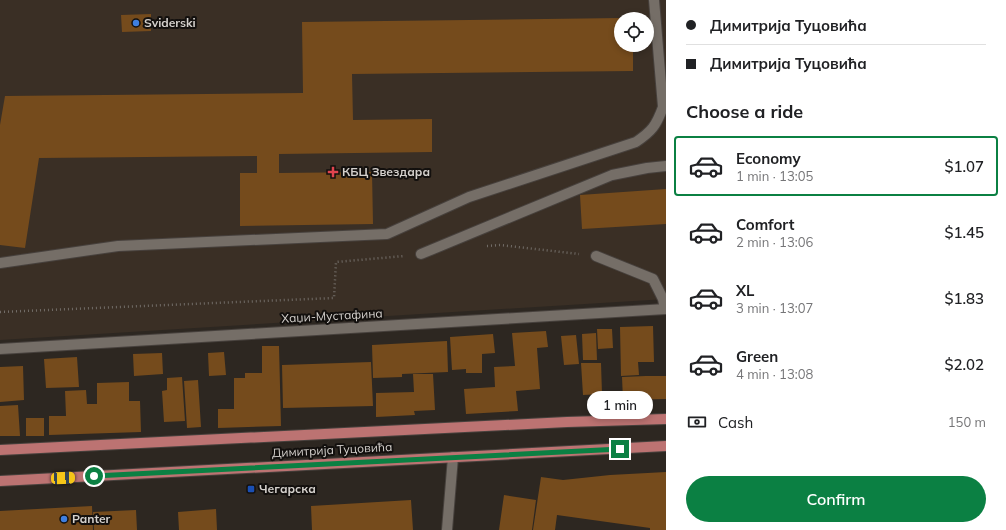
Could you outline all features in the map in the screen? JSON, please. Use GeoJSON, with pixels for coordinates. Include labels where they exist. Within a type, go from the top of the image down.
{"type":"FeatureCollection","features":[{"type":"Feature","properties":{"kind":"main road","name":"Димитрија Туцовића"},"geometry":{"type":"LineString","coordinates":[[0,450],[567,422],[666,420]]}},
{"type":"Feature","properties":{"kind":"main road","name":"Димитрија Туцовића"},"geometry":{"type":"LineString","coordinates":[[0,481],[666,446]]}},
{"type":"Feature","properties":{"kind":"street"},"geometry":{"type":"LineString","coordinates":[[0,263],[118,246],[387,234],[469,197],[636,142],[650,132],[664,107],[654,0]]}},
{"type":"Feature","properties":{"kind":"street"},"geometry":{"type":"LineString","coordinates":[[421,254],[612,175],[666,166]]}},
{"type":"Feature","properties":{"kind":"street"},"geometry":{"type":"LineString","coordinates":[[596,256],[653,279],[663,299],[666,309]]}},
{"type":"Feature","properties":{"kind":"street","name":"Хаџи-Мустафина"},"geometry":{"type":"LineString","coordinates":[[0,349],[666,309]]}},
{"type":"Feature","properties":{"kind":"street"},"geometry":{"type":"LineString","coordinates":[[447,530],[453,457]]}},
{"type":"Feature","properties":{"kind":"path"},"geometry":{"type":"LineString","coordinates":[[484,247],[500,245],[596,256]]}},
{"type":"Feature","properties":{"kind":"path"},"geometry":{"type":"LineString","coordinates":[[0,312],[334,298],[336,262],[421,254]]}},
{"type":"Feature","properties":{"kind":"shaded area","name":"КБЦ Звездара"},"geometry":{"type":"Polygon","coordinates":[[[0,0],[666,0],[666,299],[0,340],[0,0]]]}},
{"type":"Feature","properties":{"kind":"building","name":"Sviderski"},"geometry":{"type":"Polygon","coordinates":[[[151,14],[151,31],[122,32],[121,15],[151,14]]]}},
{"type":"Feature","properties":{"kind":"building"},"geometry":{"type":"Polygon","coordinates":[[[614,18],[614,52],[633,52],[633,71],[352,74],[353,120],[432,119],[432,152],[279,154],[279,173],[372,172],[373,224],[240,226],[240,173],[257,173],[257,156],[39,158],[25,248],[0,245],[0,125],[5,96],[303,93],[302,22],[614,18]]]}},
{"type":"Feature","properties":{"kind":"building"},"geometry":{"type":"Polygon","coordinates":[[[666,189],[666,224],[582,229],[580,195],[666,189]]]}},
{"type":"Feature","properties":{"kind":"building"},"geometry":{"type":"Polygon","coordinates":[[[653,326],[654,362],[638,362],[639,375],[621,376],[620,327],[653,326]]]}},
{"type":"Feature","properties":{"kind":"building"},"geometry":{"type":"Polygon","coordinates":[[[597,329],[612,329],[613,348],[598,349],[597,329]]]}},
{"type":"Feature","properties":{"kind":"building"},"geometry":{"type":"Polygon","coordinates":[[[546,331],[548,347],[537,348],[540,389],[516,391],[518,411],[466,414],[464,389],[495,387],[494,367],[515,366],[512,333],[546,331]]]}},
{"type":"Feature","properties":{"kind":"building"},"geometry":{"type":"Polygon","coordinates":[[[596,333],[597,360],[583,360],[582,334],[596,333]]]}},
{"type":"Feature","properties":{"kind":"building"},"geometry":{"type":"Polygon","coordinates":[[[493,334],[495,353],[482,354],[482,373],[466,373],[466,369],[452,370],[450,337],[493,334]]]}},
{"type":"Feature","properties":{"kind":"building"},"geometry":{"type":"Polygon","coordinates":[[[576,335],[579,364],[564,365],[561,336],[576,335]]]}},
{"type":"Feature","properties":{"kind":"building"},"geometry":{"type":"Polygon","coordinates":[[[447,341],[448,372],[402,374],[402,377],[373,378],[372,345],[447,341]]]}},
{"type":"Feature","properties":{"kind":"building"},"geometry":{"type":"Polygon","coordinates":[[[262,346],[279,346],[281,426],[218,428],[218,409],[234,409],[234,378],[245,378],[245,373],[262,373],[262,346]]]}},
{"type":"Feature","properties":{"kind":"building"},"geometry":{"type":"Polygon","coordinates":[[[224,352],[226,375],[209,376],[208,353],[224,352]]]}},
{"type":"Feature","properties":{"kind":"building"},"geometry":{"type":"Polygon","coordinates":[[[162,353],[163,374],[134,376],[133,354],[162,353]]]}},
{"type":"Feature","properties":{"kind":"building"},"geometry":{"type":"Polygon","coordinates":[[[77,357],[79,387],[46,388],[44,359],[77,357]]]}},
{"type":"Feature","properties":{"kind":"building"},"geometry":{"type":"Polygon","coordinates":[[[371,362],[373,406],[283,408],[282,365],[371,362]]]}},
{"type":"Feature","properties":{"kind":"building"},"geometry":{"type":"Polygon","coordinates":[[[581,363],[601,363],[602,394],[583,395],[581,363]]]}},
{"type":"Feature","properties":{"kind":"building"},"geometry":{"type":"Polygon","coordinates":[[[23,366],[24,400],[0,402],[0,367],[23,366]]]}},
{"type":"Feature","properties":{"kind":"building"},"geometry":{"type":"Polygon","coordinates":[[[413,374],[433,374],[435,410],[414,411],[415,415],[376,417],[376,393],[414,392],[413,374]]]}},
{"type":"Feature","properties":{"kind":"building"},"geometry":{"type":"Polygon","coordinates":[[[666,376],[666,399],[623,400],[622,377],[666,376]]]}},
{"type":"Feature","properties":{"kind":"building"},"geometry":{"type":"Polygon","coordinates":[[[182,377],[185,421],[164,422],[162,391],[167,390],[167,378],[182,377]]]}},
{"type":"Feature","properties":{"kind":"building"},"geometry":{"type":"Polygon","coordinates":[[[198,380],[201,427],[187,428],[184,381],[198,380]]]}},
{"type":"Feature","properties":{"kind":"building"},"geometry":{"type":"Polygon","coordinates":[[[129,382],[129,401],[140,401],[141,432],[49,435],[49,416],[66,416],[65,391],[86,390],[87,404],[97,404],[97,383],[129,382]]]}},
{"type":"Feature","properties":{"kind":"building"},"geometry":{"type":"Polygon","coordinates":[[[18,405],[20,436],[0,436],[0,406],[18,405]]]}},
{"type":"Feature","properties":{"kind":"building"},"geometry":{"type":"Polygon","coordinates":[[[26,418],[44,418],[44,436],[26,436],[26,418]]]}},
{"type":"Feature","properties":{"kind":"building"},"geometry":{"type":"Polygon","coordinates":[[[666,472],[666,530],[650,530],[650,528],[557,515],[555,530],[533,530],[541,477],[563,480],[610,475],[666,472]]]}},
{"type":"Feature","properties":{"kind":"building"},"geometry":{"type":"Polygon","coordinates":[[[504,495],[536,500],[532,530],[499,530],[504,495]]]}},
{"type":"Feature","properties":{"kind":"building"},"geometry":{"type":"Polygon","coordinates":[[[411,500],[413,530],[312,530],[311,506],[411,500]]]}},
{"type":"Feature","properties":{"kind":"building"},"geometry":{"type":"Polygon","coordinates":[[[92,506],[93,530],[0,530],[0,511],[92,506]]]}},
{"type":"Feature","properties":{"kind":"building"},"geometry":{"type":"Polygon","coordinates":[[[216,509],[217,530],[179,530],[178,512],[216,509]]]}},
{"type":"Feature","properties":{"kind":"building"},"geometry":{"type":"Polygon","coordinates":[[[136,510],[137,530],[94,530],[93,512],[136,510]]]}},
{"type":"Feature","properties":{"kind":"place","name":"Sviderski"},"geometry":{"type":"Point","coordinates":[136,23]}},
{"type":"Feature","properties":{"kind":"place","name":"КБЦ Звездара"},"geometry":{"type":"Point","coordinates":[333,172]}},
{"type":"Feature","properties":{"kind":"place","name":"Чегарска"},"geometry":{"type":"Point","coordinates":[251,489]}},
{"type":"Feature","properties":{"kind":"place","name":"Panter"},"geometry":{"type":"Point","coordinates":[64,519]}},
{"type":"Feature","properties":{"kind":"route"},"geometry":{"type":"LineString","coordinates":[[94,476],[620,449]]}}]}
